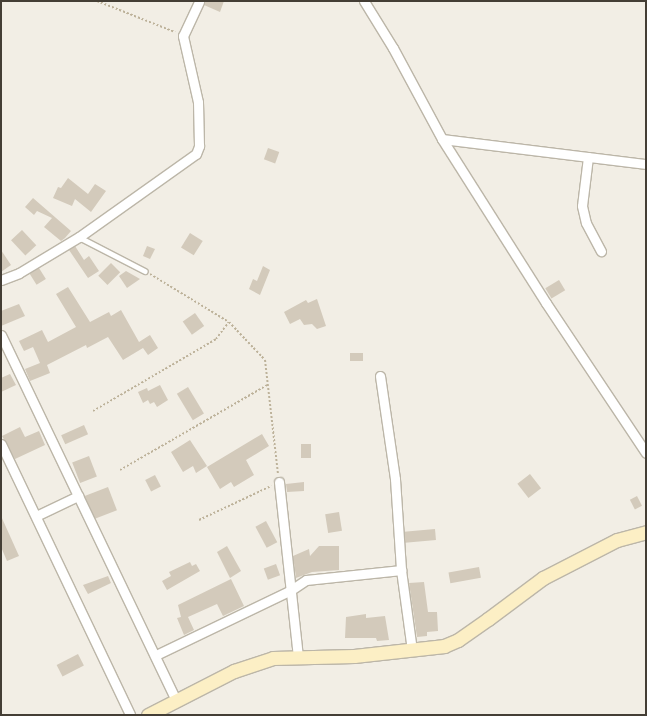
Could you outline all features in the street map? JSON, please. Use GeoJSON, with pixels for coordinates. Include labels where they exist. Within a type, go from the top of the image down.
{"type":"FeatureCollection","features":[{"type":"Feature","properties":{"kind":"street"},"geometry":{"type":"LineString","coordinates":[[1,280],[20,273],[79,237],[196,154],[199,146],[198,102],[183,36],[199,1]]}},
{"type":"Feature","properties":{"kind":"street"},"geometry":{"type":"LineString","coordinates":[[364,1],[393,48],[442,139],[546,304],[646,453]]}},
{"type":"Feature","properties":{"kind":"street"},"geometry":{"type":"LineString","coordinates":[[442,139],[646,164]]}},
{"type":"Feature","properties":{"kind":"street"},"geometry":{"type":"LineString","coordinates":[[588,157],[582,206],[586,223],[601,251]]}},
{"type":"Feature","properties":{"kind":"street"},"geometry":{"type":"LineString","coordinates":[[1,335],[156,655],[176,700]]}},
{"type":"Feature","properties":{"kind":"street"},"geometry":{"type":"LineString","coordinates":[[380,376],[394,479],[401,570],[412,650]]}},
{"type":"Feature","properties":{"kind":"street"},"geometry":{"type":"LineString","coordinates":[[1,444],[130,715]]}},
{"type":"Feature","properties":{"kind":"street"},"geometry":{"type":"LineString","coordinates":[[279,482],[298,656]]}},
{"type":"Feature","properties":{"kind":"street"},"geometry":{"type":"LineString","coordinates":[[36,516],[78,496]]}},
{"type":"Feature","properties":{"kind":"street"},"geometry":{"type":"LineString","coordinates":[[148,715],[234,671],[273,658],[298,656],[354,656],[444,646],[458,640],[543,578],[617,540],[646,532]]}},
{"type":"Feature","properties":{"kind":"street"},"geometry":{"type":"LineString","coordinates":[[156,655],[291,590],[306,580],[401,570]]}},
{"type":"Feature","properties":{"kind":"lane"},"geometry":{"type":"LineString","coordinates":[[79,237],[146,271]]}},
{"type":"Feature","properties":{"kind":"path"},"geometry":{"type":"LineString","coordinates":[[97,1],[183,36]]}},
{"type":"Feature","properties":{"kind":"path"},"geometry":{"type":"LineString","coordinates":[[146,271],[229,322],[265,360],[279,482],[199,520]]}},
{"type":"Feature","properties":{"kind":"path"},"geometry":{"type":"LineString","coordinates":[[92,411],[216,339],[229,322]]}},
{"type":"Feature","properties":{"kind":"path"},"geometry":{"type":"LineString","coordinates":[[120,470],[267,385]]}},
{"type":"Feature","properties":{"kind":"building"},"geometry":{"type":"Polygon","coordinates":[[[205,1],[224,1],[220,12],[204,5],[205,1]]]}},
{"type":"Feature","properties":{"kind":"building"},"geometry":{"type":"Polygon","coordinates":[[[268,148],[279,152],[275,163],[264,159],[268,148]]]}},
{"type":"Feature","properties":{"kind":"building"},"geometry":{"type":"Polygon","coordinates":[[[68,178],[88,194],[95,184],[106,191],[91,212],[75,199],[72,206],[53,198],[58,187],[61,188],[68,178]]]}},
{"type":"Feature","properties":{"kind":"building"},"geometry":{"type":"Polygon","coordinates":[[[33,198],[71,231],[61,241],[44,227],[52,218],[37,211],[34,215],[25,207],[33,198]]]}},
{"type":"Feature","properties":{"kind":"building"},"geometry":{"type":"Polygon","coordinates":[[[22,230],[36,245],[25,256],[11,240],[22,230]]]}},
{"type":"Feature","properties":{"kind":"building"},"geometry":{"type":"Polygon","coordinates":[[[190,233],[203,241],[194,255],[181,247],[190,233]]]}},
{"type":"Feature","properties":{"kind":"building"},"geometry":{"type":"Polygon","coordinates":[[[75,246],[84,260],[89,256],[99,271],[88,278],[69,250],[75,246]]]}},
{"type":"Feature","properties":{"kind":"building"},"geometry":{"type":"Polygon","coordinates":[[[147,246],[155,249],[150,259],[143,256],[147,246]]]}},
{"type":"Feature","properties":{"kind":"building"},"geometry":{"type":"Polygon","coordinates":[[[1,250],[11,265],[1,272],[1,250]]]}},
{"type":"Feature","properties":{"kind":"building"},"geometry":{"type":"Polygon","coordinates":[[[111,263],[120,272],[107,285],[98,276],[111,263]]]}},
{"type":"Feature","properties":{"kind":"building"},"geometry":{"type":"Polygon","coordinates":[[[263,266],[270,270],[260,295],[249,289],[253,279],[257,281],[263,266]]]}},
{"type":"Feature","properties":{"kind":"building"},"geometry":{"type":"Polygon","coordinates":[[[39,268],[46,279],[37,285],[30,274],[39,268]]]}},
{"type":"Feature","properties":{"kind":"building"},"geometry":{"type":"Polygon","coordinates":[[[126,271],[140,279],[127,288],[119,276],[126,271]]]}},
{"type":"Feature","properties":{"kind":"building"},"geometry":{"type":"Polygon","coordinates":[[[559,280],[565,290],[551,299],[545,288],[559,280]]]}},
{"type":"Feature","properties":{"kind":"building"},"geometry":{"type":"Polygon","coordinates":[[[68,287],[90,322],[109,312],[111,316],[121,310],[139,342],[150,335],[158,348],[148,355],[143,348],[123,360],[108,337],[87,348],[86,345],[47,365],[50,373],[30,381],[25,369],[40,363],[33,347],[24,351],[19,341],[42,330],[48,342],[76,327],[56,294],[68,287]]]}},
{"type":"Feature","properties":{"kind":"building"},"geometry":{"type":"Polygon","coordinates":[[[317,299],[326,326],[317,329],[312,324],[304,325],[300,319],[290,324],[284,312],[306,300],[308,303],[317,299]]]}},
{"type":"Feature","properties":{"kind":"building"},"geometry":{"type":"Polygon","coordinates":[[[19,304],[25,316],[1,326],[1,311],[19,304]]]}},
{"type":"Feature","properties":{"kind":"building"},"geometry":{"type":"Polygon","coordinates":[[[195,313],[204,326],[192,335],[183,322],[195,313]]]}},
{"type":"Feature","properties":{"kind":"building"},"geometry":{"type":"Polygon","coordinates":[[[350,353],[363,353],[363,361],[350,361],[350,353]]]}},
{"type":"Feature","properties":{"kind":"building"},"geometry":{"type":"Polygon","coordinates":[[[10,374],[16,385],[1,392],[1,378],[10,374]]]}},
{"type":"Feature","properties":{"kind":"building"},"geometry":{"type":"Polygon","coordinates":[[[160,385],[168,400],[157,407],[154,402],[150,404],[148,400],[143,403],[138,392],[147,388],[148,391],[160,385]]]}},
{"type":"Feature","properties":{"kind":"building"},"geometry":{"type":"Polygon","coordinates":[[[188,387],[204,414],[193,420],[177,394],[188,387]]]}},
{"type":"Feature","properties":{"kind":"building"},"geometry":{"type":"Polygon","coordinates":[[[84,425],[88,434],[65,444],[61,435],[84,425]]]}},
{"type":"Feature","properties":{"kind":"building"},"geometry":{"type":"Polygon","coordinates":[[[20,427],[25,437],[39,431],[45,445],[15,459],[2,436],[20,427]]]}},
{"type":"Feature","properties":{"kind":"building"},"geometry":{"type":"Polygon","coordinates":[[[262,434],[269,446],[246,460],[254,475],[234,487],[231,482],[220,489],[207,467],[262,434]]]}},
{"type":"Feature","properties":{"kind":"building"},"geometry":{"type":"Polygon","coordinates":[[[190,440],[207,466],[196,473],[193,466],[183,472],[171,452],[190,440]]]}},
{"type":"Feature","properties":{"kind":"building"},"geometry":{"type":"Polygon","coordinates":[[[301,444],[311,444],[311,458],[301,458],[301,444]]]}},
{"type":"Feature","properties":{"kind":"building"},"geometry":{"type":"Polygon","coordinates":[[[89,456],[97,477],[80,483],[72,462],[89,456]]]}},
{"type":"Feature","properties":{"kind":"building"},"geometry":{"type":"Polygon","coordinates":[[[530,474],[541,488],[528,498],[517,484],[530,474]]]}},
{"type":"Feature","properties":{"kind":"building"},"geometry":{"type":"Polygon","coordinates":[[[155,475],[161,487],[151,492],[145,480],[155,475]]]}},
{"type":"Feature","properties":{"kind":"building"},"geometry":{"type":"Polygon","coordinates":[[[304,482],[304,491],[287,492],[286,484],[304,482]]]}},
{"type":"Feature","properties":{"kind":"building"},"geometry":{"type":"Polygon","coordinates":[[[108,487],[117,510],[94,519],[85,496],[108,487]]]}},
{"type":"Feature","properties":{"kind":"building"},"geometry":{"type":"Polygon","coordinates":[[[637,496],[642,506],[635,509],[630,500],[637,496]]]}},
{"type":"Feature","properties":{"kind":"building"},"geometry":{"type":"Polygon","coordinates":[[[339,512],[342,531],[328,533],[325,514],[339,512]]]}},
{"type":"Feature","properties":{"kind":"building"},"geometry":{"type":"Polygon","coordinates":[[[1,516],[19,556],[7,561],[1,547],[1,516]]]}},
{"type":"Feature","properties":{"kind":"building"},"geometry":{"type":"Polygon","coordinates":[[[266,521],[277,542],[267,548],[255,527],[266,521]]]}},
{"type":"Feature","properties":{"kind":"building"},"geometry":{"type":"Polygon","coordinates":[[[435,529],[436,540],[405,543],[404,532],[435,529]]]}},
{"type":"Feature","properties":{"kind":"building"},"geometry":{"type":"Polygon","coordinates":[[[227,546],[241,571],[230,578],[217,552],[227,546]]]}},
{"type":"Feature","properties":{"kind":"building"},"geometry":{"type":"Polygon","coordinates":[[[319,546],[339,546],[339,570],[312,572],[296,578],[293,556],[309,549],[310,556],[319,546]]]}},
{"type":"Feature","properties":{"kind":"building"},"geometry":{"type":"Polygon","coordinates":[[[190,562],[192,566],[196,564],[200,571],[167,590],[162,581],[171,576],[169,572],[190,562]]]}},
{"type":"Feature","properties":{"kind":"building"},"geometry":{"type":"Polygon","coordinates":[[[276,564],[280,575],[268,580],[264,568],[276,564]]]}},
{"type":"Feature","properties":{"kind":"building"},"geometry":{"type":"Polygon","coordinates":[[[479,567],[481,578],[450,583],[448,572],[479,567]]]}},
{"type":"Feature","properties":{"kind":"building"},"geometry":{"type":"Polygon","coordinates":[[[108,576],[111,583],[88,594],[83,585],[108,576]]]}},
{"type":"Feature","properties":{"kind":"building"},"geometry":{"type":"Polygon","coordinates":[[[231,579],[244,606],[223,616],[217,604],[188,617],[194,630],[184,635],[177,618],[181,617],[178,605],[231,579]]]}},
{"type":"Feature","properties":{"kind":"building"},"geometry":{"type":"Polygon","coordinates":[[[424,582],[428,612],[437,612],[438,631],[427,632],[427,636],[417,637],[409,583],[424,582]]]}},
{"type":"Feature","properties":{"kind":"building"},"geometry":{"type":"Polygon","coordinates":[[[366,614],[366,618],[385,616],[389,640],[377,641],[376,638],[345,638],[346,617],[366,614]]]}},
{"type":"Feature","properties":{"kind":"building"},"geometry":{"type":"Polygon","coordinates":[[[78,654],[84,666],[63,676],[57,665],[78,654]]]}}]}
